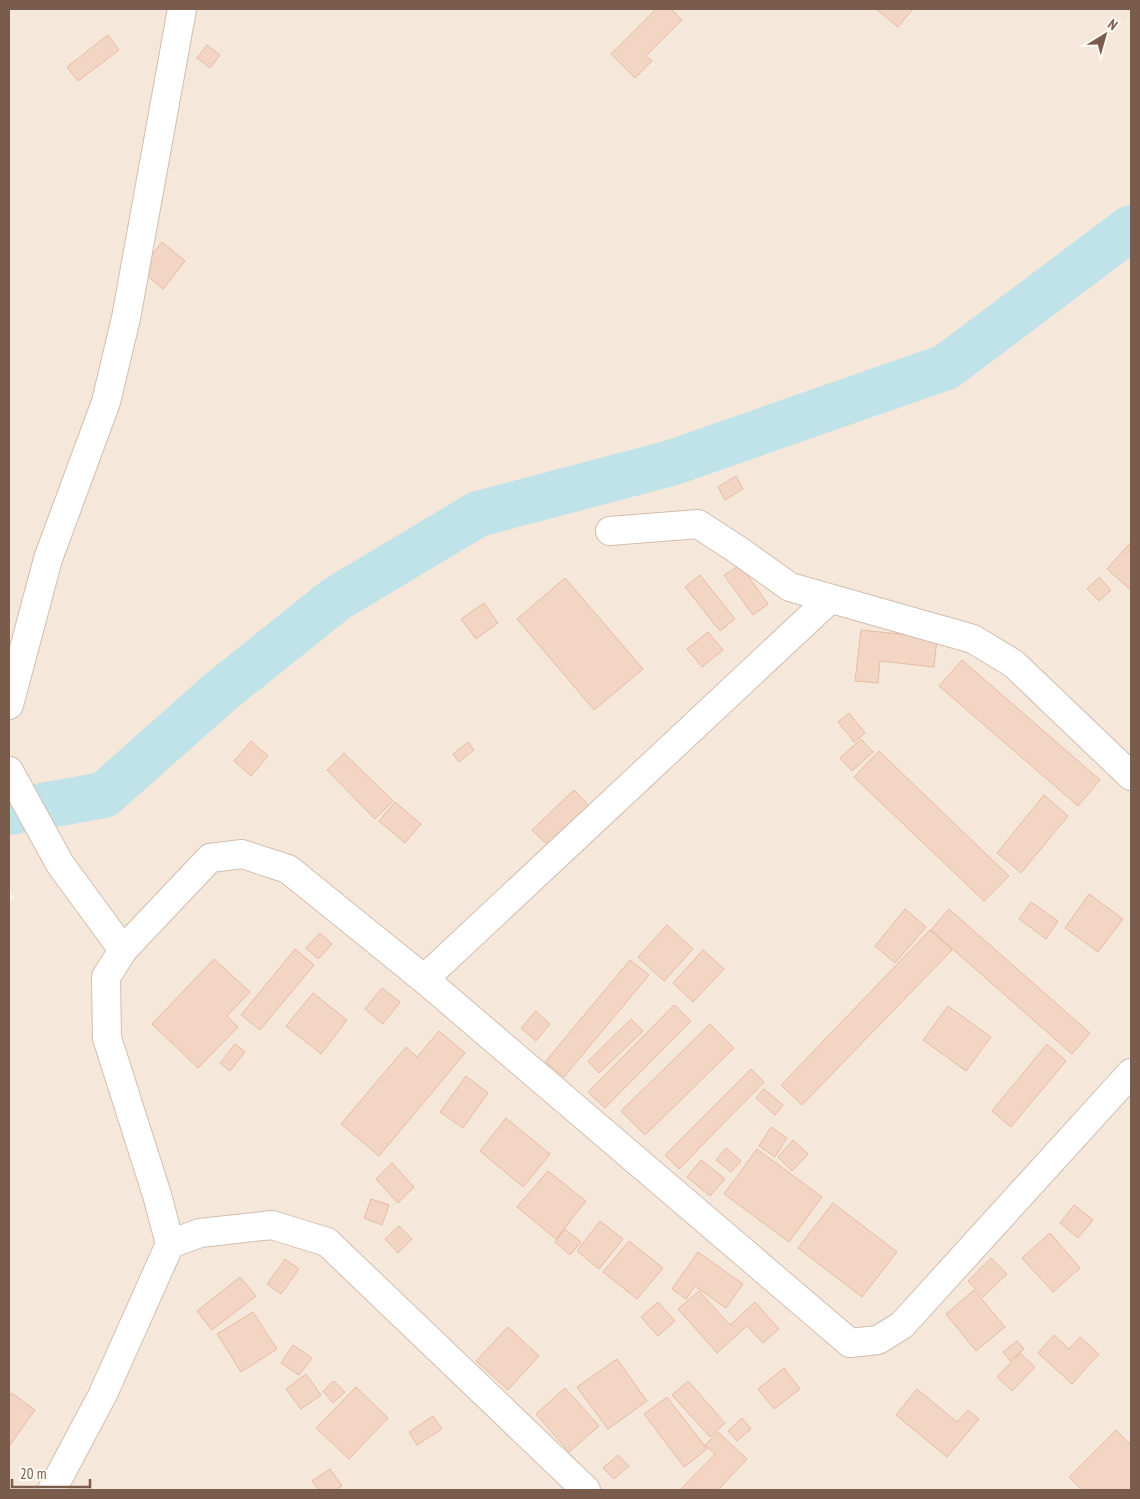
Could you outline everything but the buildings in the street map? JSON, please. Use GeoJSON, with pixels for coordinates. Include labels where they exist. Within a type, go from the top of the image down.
{"type":"FeatureCollection","features":[{"type":"Feature","properties":{"kind":"street"},"geometry":{"type":"LineString","coordinates":[[9,705],[48,559],[106,402],[126,318],[182,9]]}},
{"type":"Feature","properties":{"kind":"street"},"geometry":{"type":"LineString","coordinates":[[610,531],[698,524],[790,587],[973,639],[1014,664],[1131,776]]}},
{"type":"Feature","properties":{"kind":"street"},"geometry":{"type":"LineString","coordinates":[[424,979],[830,599]]}},
{"type":"Feature","properties":{"kind":"street"},"geometry":{"type":"LineString","coordinates":[[9,771],[60,864],[124,950]]}},
{"type":"Feature","properties":{"kind":"street"},"geometry":{"type":"LineString","coordinates":[[52,1490],[103,1394],[170,1244],[157,1195],[107,1038],[106,977],[124,950],[210,858],[242,854],[288,869],[424,979],[850,1343],[878,1340],[902,1325],[1131,1073]]}},
{"type":"Feature","properties":{"kind":"street"},"geometry":{"type":"LineString","coordinates":[[170,1244],[200,1233],[272,1225],[327,1242],[586,1490]]}},
{"type":"Feature","properties":{"kind":"shaded area"},"geometry":{"type":"Polygon","coordinates":[[[9,9],[1131,9],[1131,1490],[9,1490],[9,902],[14,897],[9,892],[9,9]]]}},
{"type":"Feature","properties":{"kind":"waterway"},"geometry":{"type":"LineString","coordinates":[[9,812],[104,795],[220,692],[336,599],[478,514],[671,463],[946,367],[1131,228]]}}]}
